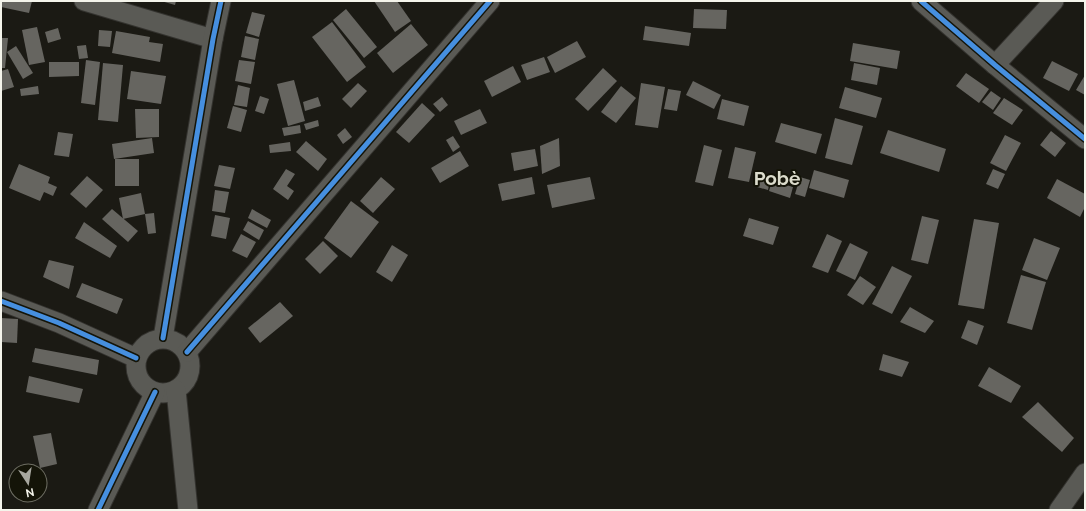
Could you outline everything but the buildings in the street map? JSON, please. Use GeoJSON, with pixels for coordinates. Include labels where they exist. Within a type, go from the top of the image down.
{"type":"FeatureCollection","features":[{"type":"Feature","properties":{"kind":"street"},"geometry":{"type":"LineString","coordinates":[[84,1],[213,39]]}},
{"type":"Feature","properties":{"kind":"street"},"geometry":{"type":"LineString","coordinates":[[163,338],[213,39],[221,1]]}},
{"type":"Feature","properties":{"kind":"street"},"geometry":{"type":"LineString","coordinates":[[187,352],[490,1]]}},
{"type":"Feature","properties":{"kind":"street"},"geometry":{"type":"LineString","coordinates":[[921,1],[1085,140]]}},
{"type":"Feature","properties":{"kind":"street"},"geometry":{"type":"LineString","coordinates":[[995,65],[1054,1]]}},
{"type":"Feature","properties":{"kind":"street"},"geometry":{"type":"LineString","coordinates":[[1,301],[59,323],[136,358]]}},
{"type":"Feature","properties":{"kind":"street"},"geometry":{"type":"LineString","coordinates":[[163,338],[170,339],[177,342],[187,352],[190,359],[189,373],[182,386],[176,390],[162,393],[155,392],[148,389],[138,379],[135,365],[136,358],[143,346],[149,342],[163,338]]}},
{"type":"Feature","properties":{"kind":"street"},"geometry":{"type":"LineString","coordinates":[[176,390],[188,510]]}},
{"type":"Feature","properties":{"kind":"street"},"geometry":{"type":"LineString","coordinates":[[98,510],[155,392]]}},
{"type":"Feature","properties":{"kind":"street"},"geometry":{"type":"LineString","coordinates":[[1058,510],[1085,473]]}},
{"type":"Feature","properties":{"kind":"cycle path"},"geometry":{"type":"LineString","coordinates":[[163,338],[213,39],[221,1]]}},
{"type":"Feature","properties":{"kind":"cycle path"},"geometry":{"type":"LineString","coordinates":[[187,352],[490,1]]}},
{"type":"Feature","properties":{"kind":"cycle path"},"geometry":{"type":"LineString","coordinates":[[921,1],[995,65],[1085,139]]}},
{"type":"Feature","properties":{"kind":"cycle path"},"geometry":{"type":"LineString","coordinates":[[1,301],[59,323],[136,358]]}},
{"type":"Feature","properties":{"kind":"cycle path"},"geometry":{"type":"LineString","coordinates":[[98,510],[155,392]]}},
{"type":"Feature","properties":{"kind":"district","name":"Pobè"},"geometry":{"type":"Point","coordinates":[777,178]}}]}
